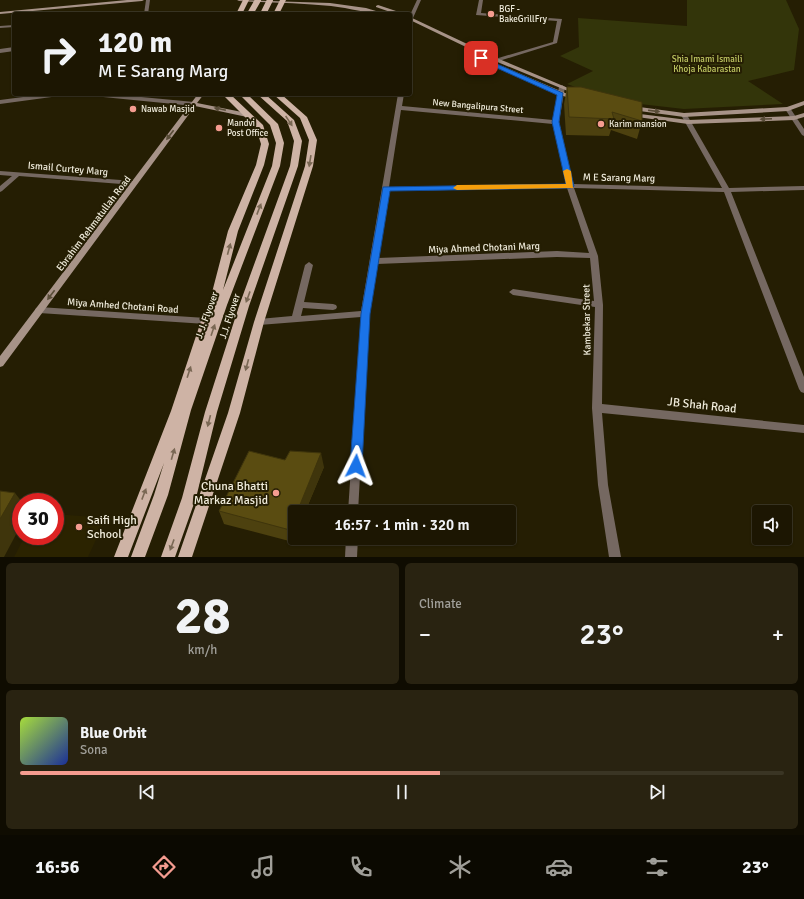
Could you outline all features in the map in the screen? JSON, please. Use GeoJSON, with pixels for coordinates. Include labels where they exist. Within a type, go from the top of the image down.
{"type":"FeatureCollection","features":[{"type":"Feature","properties":{"kind":"main road"},"geometry":{"type":"LineString","coordinates":[[0,13],[142,0]]}},
{"type":"Feature","properties":{"kind":"main road"},"geometry":{"type":"LineString","coordinates":[[239,0],[330,2],[366,8],[378,12]]}},
{"type":"Feature","properties":{"kind":"main road"},"geometry":{"type":"LineString","coordinates":[[240,12],[246,0]]}},
{"type":"Feature","properties":{"kind":"main road"},"geometry":{"type":"LineString","coordinates":[[251,12],[258,0]]}},
{"type":"Feature","properties":{"kind":"main road"},"geometry":{"type":"LineString","coordinates":[[264,12],[270,0]]}},
{"type":"Feature","properties":{"kind":"main road"},"geometry":{"type":"LineString","coordinates":[[277,12],[282,1]]}},
{"type":"Feature","properties":{"kind":"main road"},"geometry":{"type":"LineString","coordinates":[[373,5],[394,12]]}},
{"type":"Feature","properties":{"kind":"main road"},"geometry":{"type":"LineString","coordinates":[[412,23],[497,60],[561,91]]}},
{"type":"Feature","properties":{"kind":"main road"},"geometry":{"type":"LineString","coordinates":[[412,23],[495,66],[581,98]]}},
{"type":"Feature","properties":{"kind":"main road","name":"Ebrahim Rehmatullah Road"},"geometry":{"type":"LineString","coordinates":[[0,363],[200,96]]}},
{"type":"Feature","properties":{"kind":"main road"},"geometry":{"type":"LineString","coordinates":[[121,557],[177,412],[206,321],[214,304],[233,231],[260,166],[265,144],[260,127],[228,96]]}},
{"type":"Feature","properties":{"kind":"main road","name":"J. J. Flyover"},"geometry":{"type":"LineString","coordinates":[[138,557],[161,495],[185,410],[222,305],[276,166],[280,143],[274,124],[245,96]]}},
{"type":"Feature","properties":{"kind":"main road","name":"J.J. Flyover"},"geometry":{"type":"LineString","coordinates":[[168,557],[189,498],[211,412],[244,306],[294,166],[298,141],[290,120],[263,96]]}},
{"type":"Feature","properties":{"kind":"main road"},"geometry":{"type":"LineString","coordinates":[[185,557],[234,413],[258,322],[309,166],[313,140],[303,117],[279,96]]}},
{"type":"Feature","properties":{"kind":"main road"},"geometry":{"type":"LineString","coordinates":[[628,107],[686,118],[788,109],[804,103]]}},
{"type":"Feature","properties":{"kind":"main road"},"geometry":{"type":"LineString","coordinates":[[194,104],[247,115]]}},
{"type":"Feature","properties":{"kind":"main road"},"geometry":{"type":"LineString","coordinates":[[624,113],[686,118],[794,118],[804,115]]}},
{"type":"Feature","properties":{"kind":"street"},"geometry":{"type":"LineString","coordinates":[[145,12],[148,0]]}},
{"type":"Feature","properties":{"kind":"street"},"geometry":{"type":"LineString","coordinates":[[412,17],[419,0]]}},
{"type":"Feature","properties":{"kind":"street"},"geometry":{"type":"LineString","coordinates":[[481,0],[478,14],[560,20],[555,43],[497,60]]}},
{"type":"Feature","properties":{"kind":"street"},"geometry":{"type":"LineString","coordinates":[[0,27],[12,26]]}},
{"type":"Feature","properties":{"kind":"street"},"geometry":{"type":"LineString","coordinates":[[0,51],[12,49]]}},
{"type":"Feature","properties":{"kind":"street","name":"Kambekar Street"},"geometry":{"type":"LineString","coordinates":[[561,91],[556,122],[570,186],[594,256],[599,305],[597,408],[603,486],[615,557]]}},
{"type":"Feature","properties":{"kind":"street"},"geometry":{"type":"LineString","coordinates":[[0,102],[44,96]]}},
{"type":"Feature","properties":{"kind":"street"},"geometry":{"type":"LineString","coordinates":[[113,96],[194,104]]}},
{"type":"Feature","properties":{"kind":"street"},"geometry":{"type":"LineString","coordinates":[[354,505],[365,314],[401,96]]}},
{"type":"Feature","properties":{"kind":"street","name":"New Bangalipura Street"},"geometry":{"type":"LineString","coordinates":[[400,108],[556,122]]}},
{"type":"Feature","properties":{"kind":"street"},"geometry":{"type":"LineString","coordinates":[[788,109],[804,134]]}},
{"type":"Feature","properties":{"kind":"street"},"geometry":{"type":"LineString","coordinates":[[686,118],[727,190],[804,389]]}},
{"type":"Feature","properties":{"kind":"street","name":"Ismail Curtey Marg"},"geometry":{"type":"LineString","coordinates":[[0,173],[134,183]]}},
{"type":"Feature","properties":{"kind":"street"},"geometry":{"type":"LineString","coordinates":[[0,190],[18,174]]}},
{"type":"Feature","properties":{"kind":"street","name":"M E Sarang Marg"},"geometry":{"type":"LineString","coordinates":[[386,189],[570,186],[727,190],[804,188]]}},
{"type":"Feature","properties":{"kind":"street","name":"Miya Ahmed Chotani Marg"},"geometry":{"type":"LineString","coordinates":[[374,261],[557,254],[594,256]]}},
{"type":"Feature","properties":{"kind":"street"},"geometry":{"type":"LineString","coordinates":[[296,319],[309,265]]}},
{"type":"Feature","properties":{"kind":"street"},"geometry":{"type":"LineString","coordinates":[[513,292],[599,305]]}},
{"type":"Feature","properties":{"kind":"street"},"geometry":{"type":"LineString","coordinates":[[299,305],[333,307]]}},
{"type":"Feature","properties":{"kind":"street","name":"Miya Amhed Chotani Road"},"geometry":{"type":"LineString","coordinates":[[39,310],[206,321]]}},
{"type":"Feature","properties":{"kind":"street"},"geometry":{"type":"LineString","coordinates":[[258,322],[365,314]]}},
{"type":"Feature","properties":{"kind":"street","name":"JB Shah Road"},"geometry":{"type":"LineString","coordinates":[[597,408],[804,428]]}},
{"type":"Feature","properties":{"kind":"street"},"geometry":{"type":"LineString","coordinates":[[351,557],[352,545]]}},
{"type":"Feature","properties":{"kind":"shaded area","name":"Saifi High School"},"geometry":{"type":"Polygon","coordinates":[[[64,515],[106,518],[88,557],[14,557],[20,545],[64,545],[64,515]]]}},
{"type":"Feature","properties":{"kind":"green space","name":"Shia Imami Ismaili Khoja Kabarastan"},"geometry":{"type":"Polygon","coordinates":[[[687,0],[786,0],[799,29],[794,70],[748,81],[783,104],[684,109],[622,102],[567,84],[593,71],[560,56],[579,47],[578,18],[687,26],[687,0]]]}},
{"type":"Feature","properties":{"kind":"building"},"geometry":{"type":"Polygon","coordinates":[[[567,87],[581,87],[642,102],[642,121],[612,112],[614,119],[569,117],[567,87]]]}},
{"type":"Feature","properties":{"kind":"building","name":"Chuna Bhatti Markaz Masjid"},"geometry":{"type":"Polygon","coordinates":[[[249,451],[285,460],[290,451],[321,453],[300,505],[288,505],[288,529],[219,511],[249,451]]]}},
{"type":"Feature","properties":{"kind":"building"},"geometry":{"type":"Polygon","coordinates":[[[0,491],[15,493],[12,493],[12,498],[0,519],[0,491]]]}},
{"type":"Feature","properties":{"kind":"slow traffic"},"geometry":{"type":"LineString","coordinates":[[457,188],[570,186],[567,171]]}},
{"type":"Feature","properties":{"kind":"place","name":"BGF - BakeGrillFry"},"geometry":{"type":"Point","coordinates":[491,14]}},
{"type":"Feature","properties":{"kind":"place","name":"Nawab Masjid"},"geometry":{"type":"Point","coordinates":[133,109]}},
{"type":"Feature","properties":{"kind":"place","name":"Karim mansion"},"geometry":{"type":"Point","coordinates":[601,124]}},
{"type":"Feature","properties":{"kind":"place","name":"Mandvi Post Office"},"geometry":{"type":"Point","coordinates":[219,128]}},
{"type":"Feature","properties":{"kind":"place","name":"Chuna Bhatti Markaz Masjid"},"geometry":{"type":"Point","coordinates":[276,493]}},
{"type":"Feature","properties":{"kind":"place","name":"Saifi High School"},"geometry":{"type":"Point","coordinates":[79,527]}},
{"type":"Feature","properties":{"kind":"route"},"geometry":{"type":"LineString","coordinates":[[356,466],[365,314],[386,189],[570,186],[556,122],[560,94],[495,66],[481,58]]}}]}
